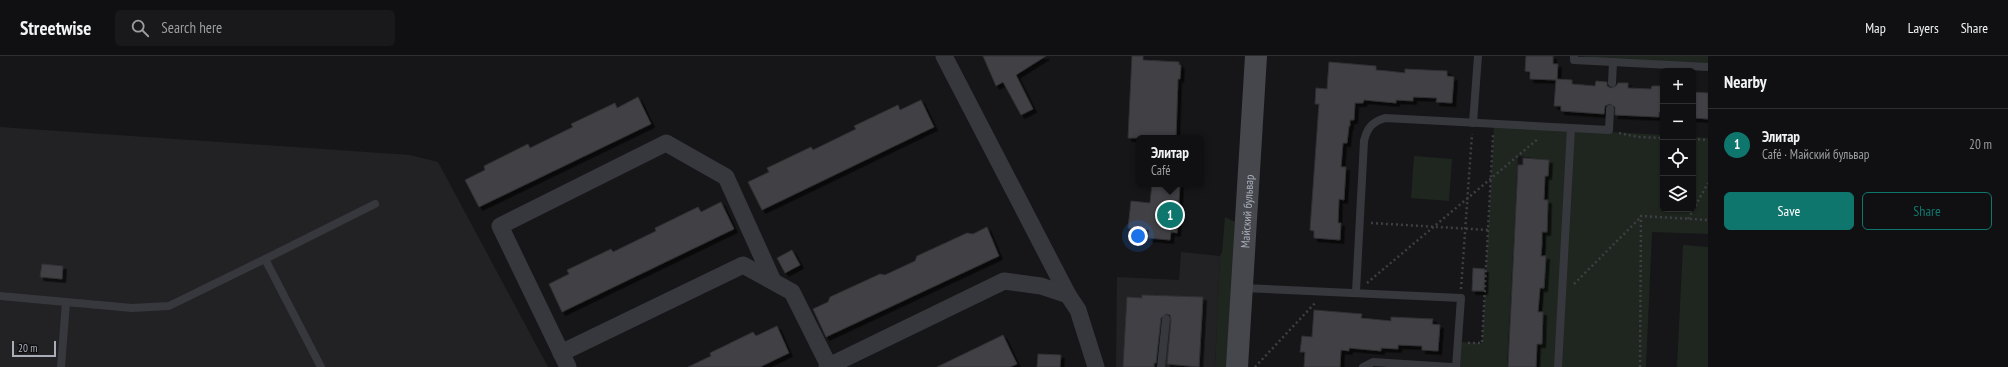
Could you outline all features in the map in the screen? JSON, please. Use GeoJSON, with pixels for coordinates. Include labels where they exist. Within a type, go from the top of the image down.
{"type":"FeatureCollection","features":[{"type":"Feature","properties":{"kind":"main road","name":"Майский бульвар"},"geometry":{"type":"LineString","coordinates":[[1237,367],[1256,56]]}},
{"type":"Feature","properties":{"kind":"street"},"geometry":{"type":"LineString","coordinates":[[944,56],[1068,295],[1078,310],[1096,367]]}},
{"type":"Feature","properties":{"kind":"street"},"geometry":{"type":"LineString","coordinates":[[773,281],[726,177],[666,143],[500,226],[564,360],[743,265],[792,292],[828,367],[1004,281],[1041,286],[1068,295]]}},
{"type":"Feature","properties":{"kind":"lane"},"geometry":{"type":"LineString","coordinates":[[1473,123],[1478,56]]}},
{"type":"Feature","properties":{"kind":"lane"},"geometry":{"type":"LineString","coordinates":[[1574,56],[1574,60],[1708,67]]}},
{"type":"Feature","properties":{"kind":"lane"},"geometry":{"type":"LineString","coordinates":[[1612,83],[1613,62]]}},
{"type":"Feature","properties":{"kind":"lane"},"geometry":{"type":"LineString","coordinates":[[1356,292],[1364,141],[1367,130],[1374,122],[1385,118],[1609,130],[1610,109]]}},
{"type":"Feature","properties":{"kind":"lane"},"geometry":{"type":"LineString","coordinates":[[1558,367],[1571,128]]}},
{"type":"Feature","properties":{"kind":"lane"},"geometry":{"type":"LineString","coordinates":[[0,296],[132,308],[169,306],[375,204]]}},
{"type":"Feature","properties":{"kind":"lane"},"geometry":{"type":"LineString","coordinates":[[265,259],[321,367]]}},
{"type":"Feature","properties":{"kind":"lane"},"geometry":{"type":"LineString","coordinates":[[1242,288],[1356,292],[1461,298],[1456,367]]}},
{"type":"Feature","properties":{"kind":"lane"},"geometry":{"type":"LineString","coordinates":[[61,367],[66,302]]}},
{"type":"Feature","properties":{"kind":"lane"},"geometry":{"type":"LineString","coordinates":[[1161,367],[1166,320]]}},
{"type":"Feature","properties":{"kind":"lane"},"geometry":{"type":"LineString","coordinates":[[1363,367],[1373,362],[1451,367]]}},
{"type":"Feature","properties":{"kind":"path"},"geometry":{"type":"LineString","coordinates":[[1461,298],[1473,123]]}},
{"type":"Feature","properties":{"kind":"path"},"geometry":{"type":"LineString","coordinates":[[1458,342],[1482,343],[1494,124]]}},
{"type":"Feature","properties":{"kind":"path"},"geometry":{"type":"LineString","coordinates":[[1356,292],[1552,127]]}},
{"type":"Feature","properties":{"kind":"path"},"geometry":{"type":"LineString","coordinates":[[1609,130],[1638,137],[1660,138]]}},
{"type":"Feature","properties":{"kind":"path"},"geometry":{"type":"LineString","coordinates":[[1696,139],[1708,140]]}},
{"type":"Feature","properties":{"kind":"path"},"geometry":{"type":"LineString","coordinates":[[1688,219],[1708,183]]}},
{"type":"Feature","properties":{"kind":"path"},"geometry":{"type":"LineString","coordinates":[[1640,367],[1641,216]]}},
{"type":"Feature","properties":{"kind":"path"},"geometry":{"type":"LineString","coordinates":[[1562,296],[1641,216],[1708,220]]}},
{"type":"Feature","properties":{"kind":"path"},"geometry":{"type":"LineString","coordinates":[[1360,223],[1488,230]]}},
{"type":"Feature","properties":{"kind":"path"},"geometry":{"type":"LineString","coordinates":[[1255,367],[1326,291]]}},
{"type":"Feature","properties":{"kind":"shaded area"},"geometry":{"type":"Polygon","coordinates":[[[1574,56],[1708,56],[1708,67],[1574,56]]]}},
{"type":"Feature","properties":{"kind":"shaded area"},"geometry":{"type":"Polygon","coordinates":[[[1494,125],[1660,135],[1660,212],[1696,212],[1696,137],[1708,138],[1708,234],[1652,232],[1646,367],[1539,367],[1549,160],[1518,156],[1507,367],[1457,367],[1458,342],[1482,343],[1494,125]]]}},
{"type":"Feature","properties":{"kind":"shaded area"},"geometry":{"type":"Polygon","coordinates":[[[0,127],[410,155],[438,162],[548,367],[0,367],[0,127]]]}},
{"type":"Feature","properties":{"kind":"shaded area"},"geometry":{"type":"Polygon","coordinates":[[[1414,156],[1452,159],[1449,201],[1411,198],[1414,156]]]}},
{"type":"Feature","properties":{"kind":"shaded area"},"geometry":{"type":"Polygon","coordinates":[[[1225,217],[1235,222],[1228,367],[1215,367],[1220,256],[1222,252],[1225,217]]]}},
{"type":"Feature","properties":{"kind":"shaded area"},"geometry":{"type":"Polygon","coordinates":[[[1683,245],[1708,247],[1708,367],[1677,367],[1683,245]]]}},
{"type":"Feature","properties":{"kind":"shaded area"},"geometry":{"type":"Polygon","coordinates":[[[1181,252],[1220,256],[1215,367],[1116,367],[1117,277],[1179,280],[1181,252]]]}},
{"type":"Feature","properties":{"kind":"building"},"geometry":{"type":"Polygon","coordinates":[[[983,56],[1046,56],[1016,75],[1033,109],[1021,115],[1003,82],[996,86],[983,56]]]}},
{"type":"Feature","properties":{"kind":"building"},"geometry":{"type":"Polygon","coordinates":[[[1132,56],[1143,56],[1143,60],[1179,62],[1179,65],[1181,65],[1180,79],[1178,79],[1176,135],[1136,135],[1136,138],[1128,138],[1132,56]]]}},
{"type":"Feature","properties":{"kind":"building"},"geometry":{"type":"Polygon","coordinates":[[[1526,56],[1553,56],[1553,64],[1558,64],[1557,79],[1572,80],[1572,84],[1595,86],[1596,81],[1607,82],[1607,86],[1611,88],[1616,86],[1618,83],[1628,83],[1628,88],[1651,89],[1652,86],[1660,86],[1659,117],[1615,115],[1615,107],[1610,104],[1605,106],[1604,114],[1561,111],[1561,106],[1554,106],[1556,80],[1530,79],[1530,72],[1525,71],[1526,56]]]}},
{"type":"Feature","properties":{"kind":"building"},"geometry":{"type":"Polygon","coordinates":[[[1329,62],[1376,66],[1376,70],[1405,73],[1405,69],[1447,71],[1447,76],[1454,77],[1452,103],[1436,102],[1437,98],[1413,97],[1413,101],[1396,100],[1396,103],[1364,100],[1363,103],[1355,103],[1354,120],[1350,120],[1347,143],[1343,143],[1341,167],[1346,167],[1344,200],[1339,199],[1338,223],[1341,223],[1340,240],[1314,238],[1314,231],[1310,230],[1319,104],[1315,104],[1316,88],[1327,89],[1329,62]]]}},
{"type":"Feature","properties":{"kind":"building"},"geometry":{"type":"Polygon","coordinates":[[[1696,92],[1708,93],[1708,119],[1696,118],[1696,92]]]}},
{"type":"Feature","properties":{"kind":"building"},"geometry":{"type":"Polygon","coordinates":[[[638,97],[651,124],[479,207],[465,180],[485,170],[484,166],[528,144],[530,148],[573,127],[571,124],[615,103],[617,108],[638,97]]]}},
{"type":"Feature","properties":{"kind":"building"},"geometry":{"type":"Polygon","coordinates":[[[921,100],[934,127],[762,210],[748,182],[769,172],[767,168],[811,147],[813,150],[856,129],[854,126],[898,105],[900,110],[921,100]]]}},
{"type":"Feature","properties":{"kind":"building"},"geometry":{"type":"Polygon","coordinates":[[[1523,158],[1549,160],[1548,176],[1545,176],[1544,200],[1548,200],[1547,232],[1542,232],[1541,256],[1546,256],[1544,288],[1540,288],[1538,312],[1543,312],[1542,344],[1537,344],[1536,367],[1508,367],[1518,165],[1523,165],[1523,158]]]}},
{"type":"Feature","properties":{"kind":"building"},"geometry":{"type":"Polygon","coordinates":[[[1152,187],[1180,187],[1177,233],[1171,232],[1170,240],[1148,238],[1149,230],[1128,228],[1131,201],[1150,203],[1152,187]]]}},
{"type":"Feature","properties":{"kind":"building"},"geometry":{"type":"Polygon","coordinates":[[[721,202],[734,229],[562,312],[549,284],[569,274],[567,270],[611,249],[613,252],[656,231],[655,228],[698,207],[701,212],[721,202]]]}},
{"type":"Feature","properties":{"kind":"building"},"geometry":{"type":"Polygon","coordinates":[[[987,227],[999,256],[826,337],[813,309],[828,302],[830,297],[880,274],[885,275],[915,261],[917,256],[967,233],[973,234],[987,227]]]}},
{"type":"Feature","properties":{"kind":"building"},"geometry":{"type":"Polygon","coordinates":[[[792,250],[800,265],[785,273],[777,258],[792,250]]]}},
{"type":"Feature","properties":{"kind":"building"},"geometry":{"type":"Polygon","coordinates":[[[42,264],[63,266],[62,279],[40,277],[42,264]]]}},
{"type":"Feature","properties":{"kind":"building"},"geometry":{"type":"Polygon","coordinates":[[[1473,268],[1485,269],[1484,291],[1472,291],[1473,268]]]}},
{"type":"Feature","properties":{"kind":"building"},"geometry":{"type":"Polygon","coordinates":[[[1142,295],[1203,297],[1199,367],[1167,364],[1171,320],[1170,315],[1166,314],[1161,318],[1156,363],[1154,363],[1154,367],[1123,367],[1127,297],[1142,298],[1142,295]]]}},
{"type":"Feature","properties":{"kind":"building"},"geometry":{"type":"Polygon","coordinates":[[[1314,310],[1362,314],[1361,318],[1391,321],[1391,317],[1433,319],[1432,324],[1440,325],[1438,351],[1422,350],[1422,346],[1398,345],[1398,349],[1381,348],[1381,351],[1349,348],[1349,351],[1341,350],[1340,367],[1304,367],[1305,352],[1300,352],[1302,336],[1312,337],[1314,310]]]}},
{"type":"Feature","properties":{"kind":"building"},"geometry":{"type":"Polygon","coordinates":[[[777,326],[789,353],[760,367],[688,367],[711,356],[710,353],[753,332],[756,336],[777,326]]]}},
{"type":"Feature","properties":{"kind":"building"},"geometry":{"type":"Polygon","coordinates":[[[1003,335],[1017,364],[1010,367],[937,367],[1003,335]]]}},
{"type":"Feature","properties":{"kind":"building"},"geometry":{"type":"Polygon","coordinates":[[[1038,354],[1061,355],[1060,367],[1037,367],[1038,354]]]}},
{"type":"Feature","properties":{"kind":"place","name":"Элитар"},"geometry":{"type":"Point","coordinates":[1170,215]}}]}
